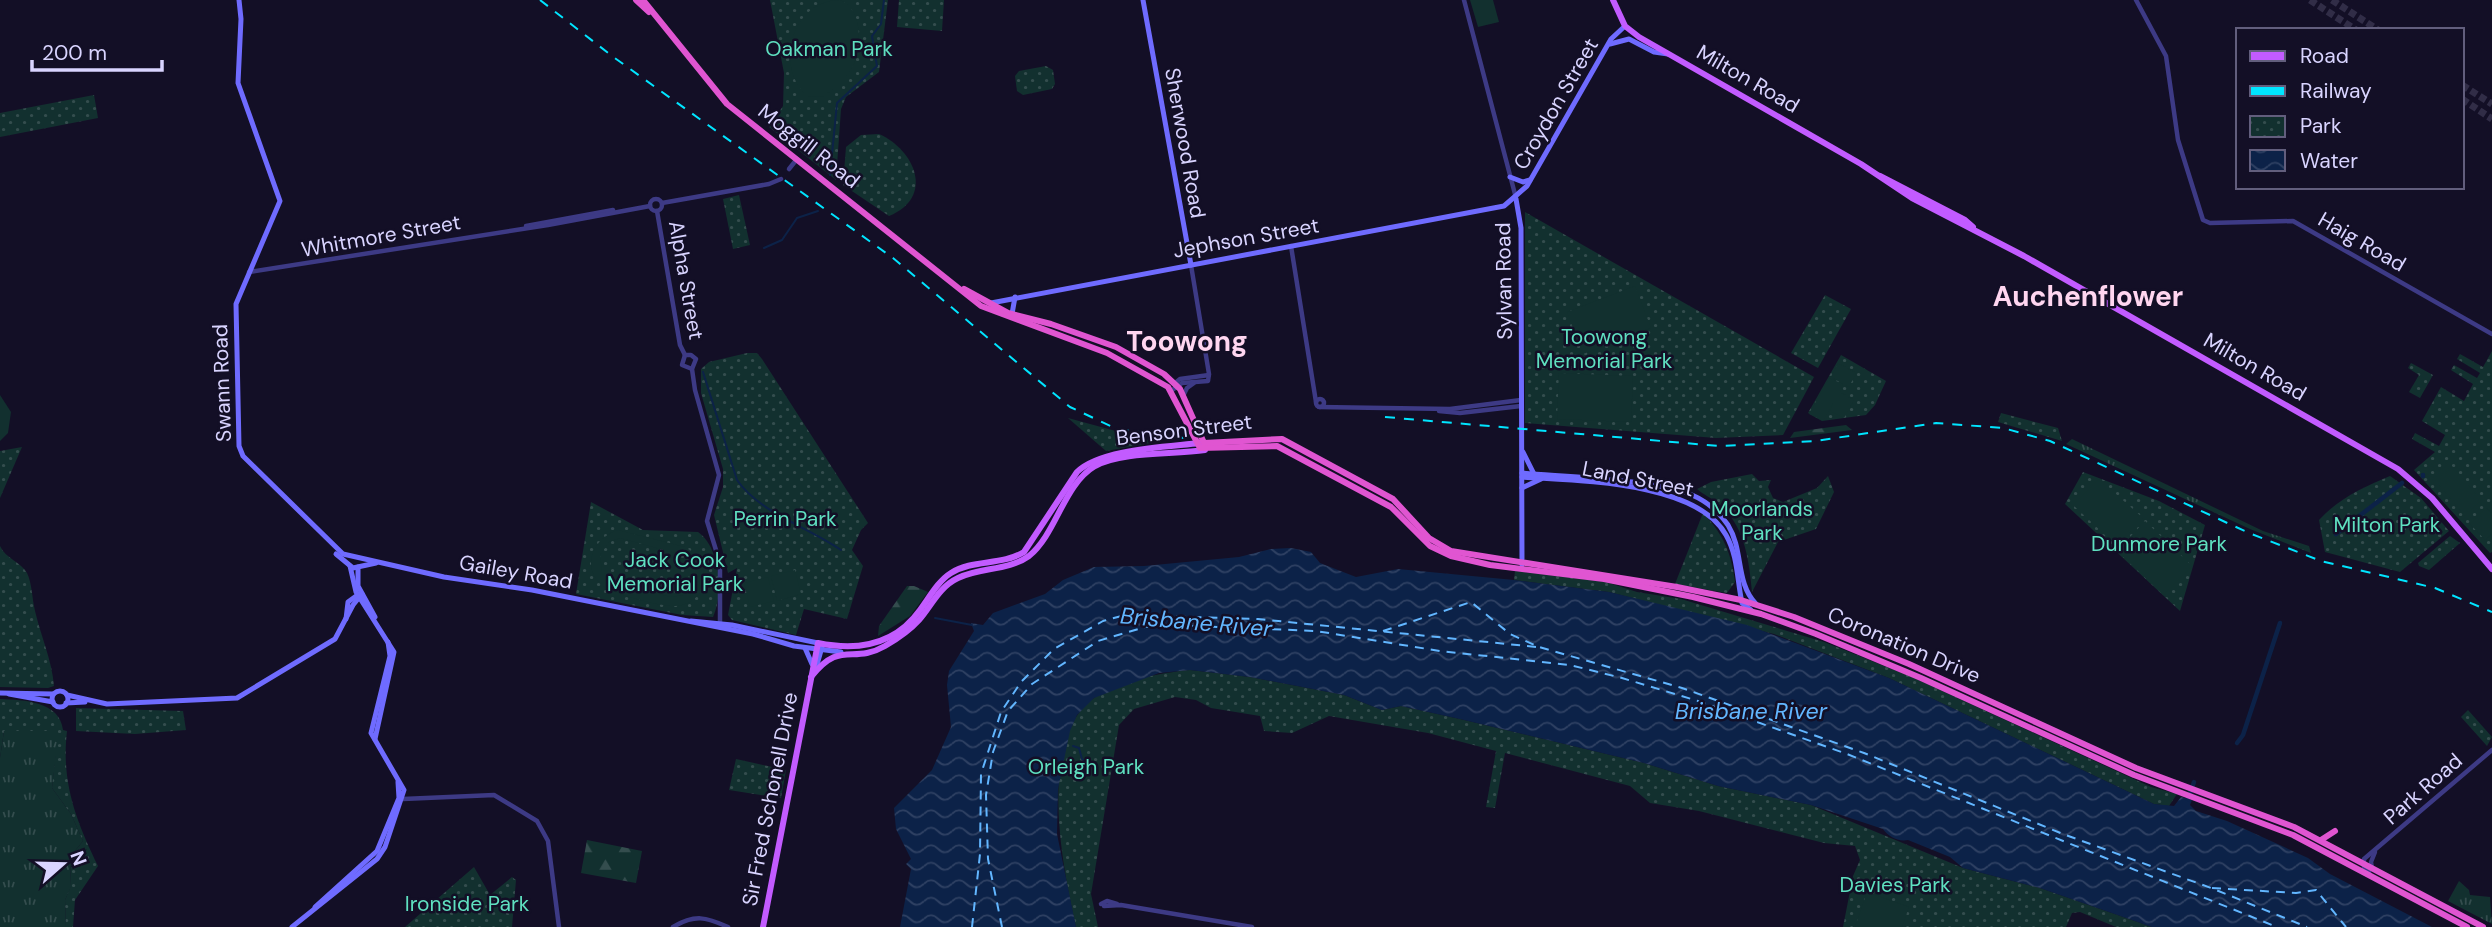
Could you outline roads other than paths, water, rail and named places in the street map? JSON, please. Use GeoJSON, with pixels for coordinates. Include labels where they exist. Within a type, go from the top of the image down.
{"type":"FeatureCollection","features":[{"type":"Feature","properties":{"kind":"highway","name":"Moggill Road"},"geometry":{"type":"LineString","coordinates":[[636,0],[653,15]]}},
{"type":"Feature","properties":{"kind":"highway","name":"Moggill Road"},"geometry":{"type":"LineString","coordinates":[[643,0],[720,99],[985,305]]}},
{"type":"Feature","properties":{"kind":"highway"},"geometry":{"type":"LineString","coordinates":[[985,305],[1116,347],[1176,384],[1199,434],[1199,447]]}},
{"type":"Feature","properties":{"kind":"highway"},"geometry":{"type":"LineString","coordinates":[[985,305],[1107,353],[1170,389],[1199,447]]}},
{"type":"Feature","properties":{"kind":"highway","name":"Benson Street"},"geometry":{"type":"LineString","coordinates":[[1199,447],[1275,438],[1302,450]]}},
{"type":"Feature","properties":{"kind":"highway","name":"Benson Street"},"geometry":{"type":"LineString","coordinates":[[1199,447],[1268,444],[1298,457]]}},
{"type":"Feature","properties":{"kind":"highway","name":"Coronation Drive"},"geometry":{"type":"LineString","coordinates":[[1302,450],[1397,502],[1423,533],[1441,546],[1522,566],[1604,579],[1761,614],[1899,668],[2114,767],[2202,795],[2321,840],[2483,927]]}},
{"type":"Feature","properties":{"kind":"highway","name":"Coronation Drive"},"geometry":{"type":"LineString","coordinates":[[1298,457],[1391,507],[1437,550],[1464,560],[1583,570],[1756,604],[1896,658],[2184,790]]}},
{"type":"Feature","properties":{"kind":"highway","name":"Coronation Drive"},"geometry":{"type":"LineString","coordinates":[[2202,795],[2293,835],[2468,927]]}},
{"type":"Feature","properties":{"kind":"highway"},"geometry":{"type":"LineString","coordinates":[[2321,840],[2334,831]]}},
{"type":"Feature","properties":{"kind":"main road","name":"Swann Road"},"geometry":{"type":"LineString","coordinates":[[239,0],[241,19],[238,83],[280,201],[235,308],[240,452],[339,552],[354,556]]}},
{"type":"Feature","properties":{"kind":"main road","name":"Sherwood Road"},"geometry":{"type":"LineString","coordinates":[[1143,0],[1191,265]]}},
{"type":"Feature","properties":{"kind":"main road"},"geometry":{"type":"LineString","coordinates":[[1613,0],[1625,26]]}},
{"type":"Feature","properties":{"kind":"main road","name":"Croydon Street"},"geometry":{"type":"LineString","coordinates":[[1516,199],[1531,180],[1607,46],[1625,26]]}},
{"type":"Feature","properties":{"kind":"main road","name":"Milton Road"},"geometry":{"type":"LineString","coordinates":[[1625,26],[1668,54],[1880,176],[1965,220],[1975,229],[2398,469],[2432,498],[2492,569]]}},
{"type":"Feature","properties":{"kind":"main road"},"geometry":{"type":"LineString","coordinates":[[1607,46],[1629,39],[1656,53],[1668,54]]}},
{"type":"Feature","properties":{"kind":"main road"},"geometry":{"type":"LineString","coordinates":[[1510,177],[1523,183],[1531,180]]}},
{"type":"Feature","properties":{"kind":"main road","name":"Jephson Street"},"geometry":{"type":"LineString","coordinates":[[985,305],[1015,297],[1490,210],[1516,199]]}},
{"type":"Feature","properties":{"kind":"main road","name":"Sylvan Road"},"geometry":{"type":"LineString","coordinates":[[1516,199],[1521,228],[1522,566]]}},
{"type":"Feature","properties":{"kind":"main road"},"geometry":{"type":"LineString","coordinates":[[1012,314],[1015,297]]}},
{"type":"Feature","properties":{"kind":"main road","name":"Benson Street"},"geometry":{"type":"LineString","coordinates":[[909,626],[943,580],[954,571],[1010,559],[1027,549],[1084,466],[1098,460],[1199,447]]}},
{"type":"Feature","properties":{"kind":"main road"},"geometry":{"type":"LineString","coordinates":[[1522,451],[1534,474]]}},
{"type":"Feature","properties":{"kind":"main road","name":"Land Street"},"geometry":{"type":"LineString","coordinates":[[1522,475],[1534,474],[1676,491],[1707,503],[1733,534],[1739,552],[1744,588],[1756,604]]}},
{"type":"Feature","properties":{"kind":"main road","name":"Land Street"},"geometry":{"type":"LineString","coordinates":[[1522,475],[1617,486],[1682,500],[1700,507],[1717,522],[1728,538],[1741,600]]}},
{"type":"Feature","properties":{"kind":"main road"},"geometry":{"type":"LineString","coordinates":[[1522,488],[1542,479]]}},
{"type":"Feature","properties":{"kind":"main road","name":"Swann Road"},"geometry":{"type":"LineString","coordinates":[[326,537],[333,550],[350,566]]}},
{"type":"Feature","properties":{"kind":"main road"},"geometry":{"type":"LineString","coordinates":[[292,927],[377,851],[402,796],[397,779],[377,745],[375,733],[394,652],[361,597],[350,566],[354,556]]}},
{"type":"Feature","properties":{"kind":"main road"},"geometry":{"type":"LineString","coordinates":[[354,556],[358,566],[356,580],[361,597]]}},
{"type":"Feature","properties":{"kind":"main road","name":"Gailey Road"},"geometry":{"type":"LineString","coordinates":[[354,556],[720,626],[841,652],[877,650],[909,626]]}},
{"type":"Feature","properties":{"kind":"main road","name":"Gailey Road"},"geometry":{"type":"LineString","coordinates":[[350,566],[379,562]]}},
{"type":"Feature","properties":{"kind":"main road"},"geometry":{"type":"LineString","coordinates":[[1725,597],[1739,584]]}},
{"type":"Feature","properties":{"kind":"main road"},"geometry":{"type":"LineString","coordinates":[[3,693],[53,694],[61,691],[88,701],[114,704],[237,698],[334,640],[361,597]]}},
{"type":"Feature","properties":{"kind":"main road"},"geometry":{"type":"LineString","coordinates":[[1741,600],[1744,605],[1761,614]]}},
{"type":"Feature","properties":{"kind":"main road","name":"Gailey Road"},"geometry":{"type":"LineString","coordinates":[[720,626],[805,648],[854,648],[871,645],[909,626]]}},
{"type":"Feature","properties":{"kind":"main road","name":"Sir Fred Schonell Drive"},"geometry":{"type":"LineString","coordinates":[[763,927],[811,677],[820,647]]}},
{"type":"Feature","properties":{"kind":"main road"},"geometry":{"type":"LineString","coordinates":[[805,648],[814,667],[841,652]]}},
{"type":"Feature","properties":{"kind":"main road"},"geometry":{"type":"LineString","coordinates":[[3,693],[53,702],[60,706],[88,701]]}},
{"type":"Feature","properties":{"kind":"main road"},"geometry":{"type":"LineString","coordinates":[[53,694],[53,702]]}},
{"type":"Feature","properties":{"kind":"main road"},"geometry":{"type":"LineString","coordinates":[[66,703],[67,695]]}},
{"type":"Feature","properties":{"kind":"street","name":"Sylvan Road"},"geometry":{"type":"LineString","coordinates":[[1464,0],[1516,199]]}},
{"type":"Feature","properties":{"kind":"street","name":"Haig Road"},"geometry":{"type":"LineString","coordinates":[[2136,0],[2166,56],[2178,140],[2205,221],[2292,221],[2492,334]]}},
{"type":"Feature","properties":{"kind":"street"},"geometry":{"type":"LineString","coordinates":[[789,169],[797,159]]}},
{"type":"Feature","properties":{"kind":"street"},"geometry":{"type":"LineString","coordinates":[[662,203],[769,184],[781,179]]}},
{"type":"Feature","properties":{"kind":"street","name":"Alpha Street"},"geometry":{"type":"LineString","coordinates":[[657,211],[650,206],[656,199],[662,203],[657,211],[680,345],[685,355]]}},
{"type":"Feature","properties":{"kind":"street","name":"Whitmore Street"},"geometry":{"type":"LineString","coordinates":[[249,272],[650,206]]}},
{"type":"Feature","properties":{"kind":"street"},"geometry":{"type":"LineString","coordinates":[[1291,246],[1315,388],[1320,403],[1335,408],[1426,409],[1460,413],[1483,406],[1521,403]]}},
{"type":"Feature","properties":{"kind":"street","name":"Sherwood Road"},"geometry":{"type":"LineString","coordinates":[[1191,265],[1208,378]]}},
{"type":"Feature","properties":{"kind":"street"},"geometry":{"type":"LineString","coordinates":[[692,369],[682,365],[685,355],[696,359],[692,369],[695,390],[719,475],[708,524],[720,563],[720,626]]}},
{"type":"Feature","properties":{"kind":"street"},"geometry":{"type":"LineString","coordinates":[[1176,384],[1208,378]]}},
{"type":"Feature","properties":{"kind":"street"},"geometry":{"type":"LineString","coordinates":[[1170,389],[1176,384],[1208,378]]}},
{"type":"Feature","properties":{"kind":"street"},"geometry":{"type":"LineString","coordinates":[[1183,396],[1188,387],[1198,380]]}},
{"type":"Feature","properties":{"kind":"street","name":"Park Road"},"geometry":{"type":"LineString","coordinates":[[2363,864],[2364,859],[2492,750]]}},
{"type":"Feature","properties":{"kind":"street"},"geometry":{"type":"LineString","coordinates":[[402,796],[498,796],[537,821],[548,841],[559,927]]}},
{"type":"Feature","properties":{"kind":"street","name":"Park Road"},"geometry":{"type":"LineString","coordinates":[[2372,869],[2371,862],[2375,851]]}},
{"type":"Feature","properties":{"kind":"street"},"geometry":{"type":"LineString","coordinates":[[2363,864],[2376,878]]}},
{"type":"Feature","properties":{"kind":"street"},"geometry":{"type":"LineString","coordinates":[[1103,905],[1107,901],[1252,927]]}},
{"type":"Feature","properties":{"kind":"street"},"geometry":{"type":"LineString","coordinates":[[673,927],[688,919],[702,916],[728,927]]}},
{"type":"Feature","properties":{"kind":"water","name":"Brisbane River"},"geometry":{"type":"Polygon","coordinates":[[[1291,548],[1311,552],[1320,563],[1356,577],[1398,569],[1514,580],[1609,592],[1747,625],[1889,678],[2154,804],[2174,806],[2181,797],[2192,800],[2190,805],[2196,811],[2227,821],[2308,858],[2330,874],[2432,927],[2152,927],[2040,888],[1963,868],[1950,857],[1908,840],[1894,838],[1883,829],[1811,805],[1718,786],[1644,763],[1401,706],[1382,710],[1344,695],[1250,677],[1190,670],[1159,673],[1094,698],[1077,715],[1070,731],[1058,789],[1057,834],[1076,927],[900,927],[911,869],[906,864],[911,859],[896,829],[894,808],[932,770],[951,727],[947,685],[949,671],[974,631],[971,623],[983,625],[993,613],[1045,594],[1063,580],[1094,567],[1144,566],[1239,557],[1271,549],[1291,548]]]}},
{"type":"Feature","properties":{"kind":"waterway"},"geometry":{"type":"LineString","coordinates":[[830,175],[837,103],[877,66],[872,36],[881,24],[884,0]]}},
{"type":"Feature","properties":{"kind":"waterway"},"geometry":{"type":"LineString","coordinates":[[764,248],[782,240],[797,218],[818,211]]}},
{"type":"Feature","properties":{"kind":"waterway"},"geometry":{"type":"LineString","coordinates":[[703,372],[737,480],[747,492],[771,511],[841,550]]}},
{"type":"Feature","properties":{"kind":"waterway"},"geometry":{"type":"LineString","coordinates":[[2336,534],[2402,483]]}},
{"type":"Feature","properties":{"kind":"waterway"},"geometry":{"type":"LineString","coordinates":[[935,618],[972,625]]}},
{"type":"Feature","properties":{"kind":"waterway"},"geometry":{"type":"LineString","coordinates":[[2237,743],[2243,735],[2280,623]]}},
{"type":"Feature","properties":{"kind":"waterway"},"geometry":{"type":"LineString","coordinates":[[1073,746],[1079,748],[1082,759],[1087,762],[1085,772]]}},
{"type":"Feature","properties":{"kind":"waterway"},"geometry":{"type":"LineString","coordinates":[[2188,799],[2194,782]]}},
{"type":"Feature","properties":{"kind":"tunnel"},"geometry":{"type":"LineString","coordinates":[[2310,0],[2353,28]]}},
{"type":"Feature","properties":{"kind":"tunnel"},"geometry":{"type":"LineString","coordinates":[[2332,0],[2375,28]]}},
{"type":"Feature","properties":{"kind":"tunnel"},"geometry":{"type":"LineString","coordinates":[[2464,86],[2492,104]]}},
{"type":"Feature","properties":{"kind":"tunnel"},"geometry":{"type":"LineString","coordinates":[[2464,100],[2492,119]]}},
{"type":"Feature","properties":{"kind":"railway"},"geometry":{"type":"LineString","coordinates":[[540,0],[612,56],[893,258],[1070,407],[1117,429],[1184,438]]}},
{"type":"Feature","properties":{"kind":"railway"},"geometry":{"type":"LineString","coordinates":[[1385,417],[1719,446],[1815,441],[1936,423],[2003,428],[2050,441],[2249,533],[2321,561],[2435,588],[2492,612]]}},
{"type":"Feature","properties":{"kind":"district","name":"Auchenflower"},"geometry":{"type":"Point","coordinates":[2088,296]}},
{"type":"Feature","properties":{"kind":"district","name":"Toowong"},"geometry":{"type":"Point","coordinates":[1187,341]}},
{"type":"Feature","properties":{"kind":"park label","name":"Oakman Park"},"geometry":{"type":"Point","coordinates":[829,49]}},
{"type":"Feature","properties":{"kind":"park label","name":"Toowong Memorial Park"},"geometry":{"type":"Point","coordinates":[1604,349]}},
{"type":"Feature","properties":{"kind":"park label","name":"Perrin Park"},"geometry":{"type":"Point","coordinates":[785,519]}},
{"type":"Feature","properties":{"kind":"park label","name":"Moorlands Park"},"geometry":{"type":"Point","coordinates":[1762,521]}},
{"type":"Feature","properties":{"kind":"park label","name":"Milton Park"},"geometry":{"type":"Point","coordinates":[2387,525]}},
{"type":"Feature","properties":{"kind":"park label","name":"Dunmore Park"},"geometry":{"type":"Point","coordinates":[2159,544]}},
{"type":"Feature","properties":{"kind":"park label","name":"Jack Cook Memorial Park"},"geometry":{"type":"Point","coordinates":[675,572]}},
{"type":"Feature","properties":{"kind":"park label","name":"Orleigh Park"},"geometry":{"type":"Point","coordinates":[1086,767]}},
{"type":"Feature","properties":{"kind":"park label","name":"Davies Park"},"geometry":{"type":"Point","coordinates":[1895,885]}},
{"type":"Feature","properties":{"kind":"park label","name":"Ironside Park"},"geometry":{"type":"Point","coordinates":[467,904]}}]}
